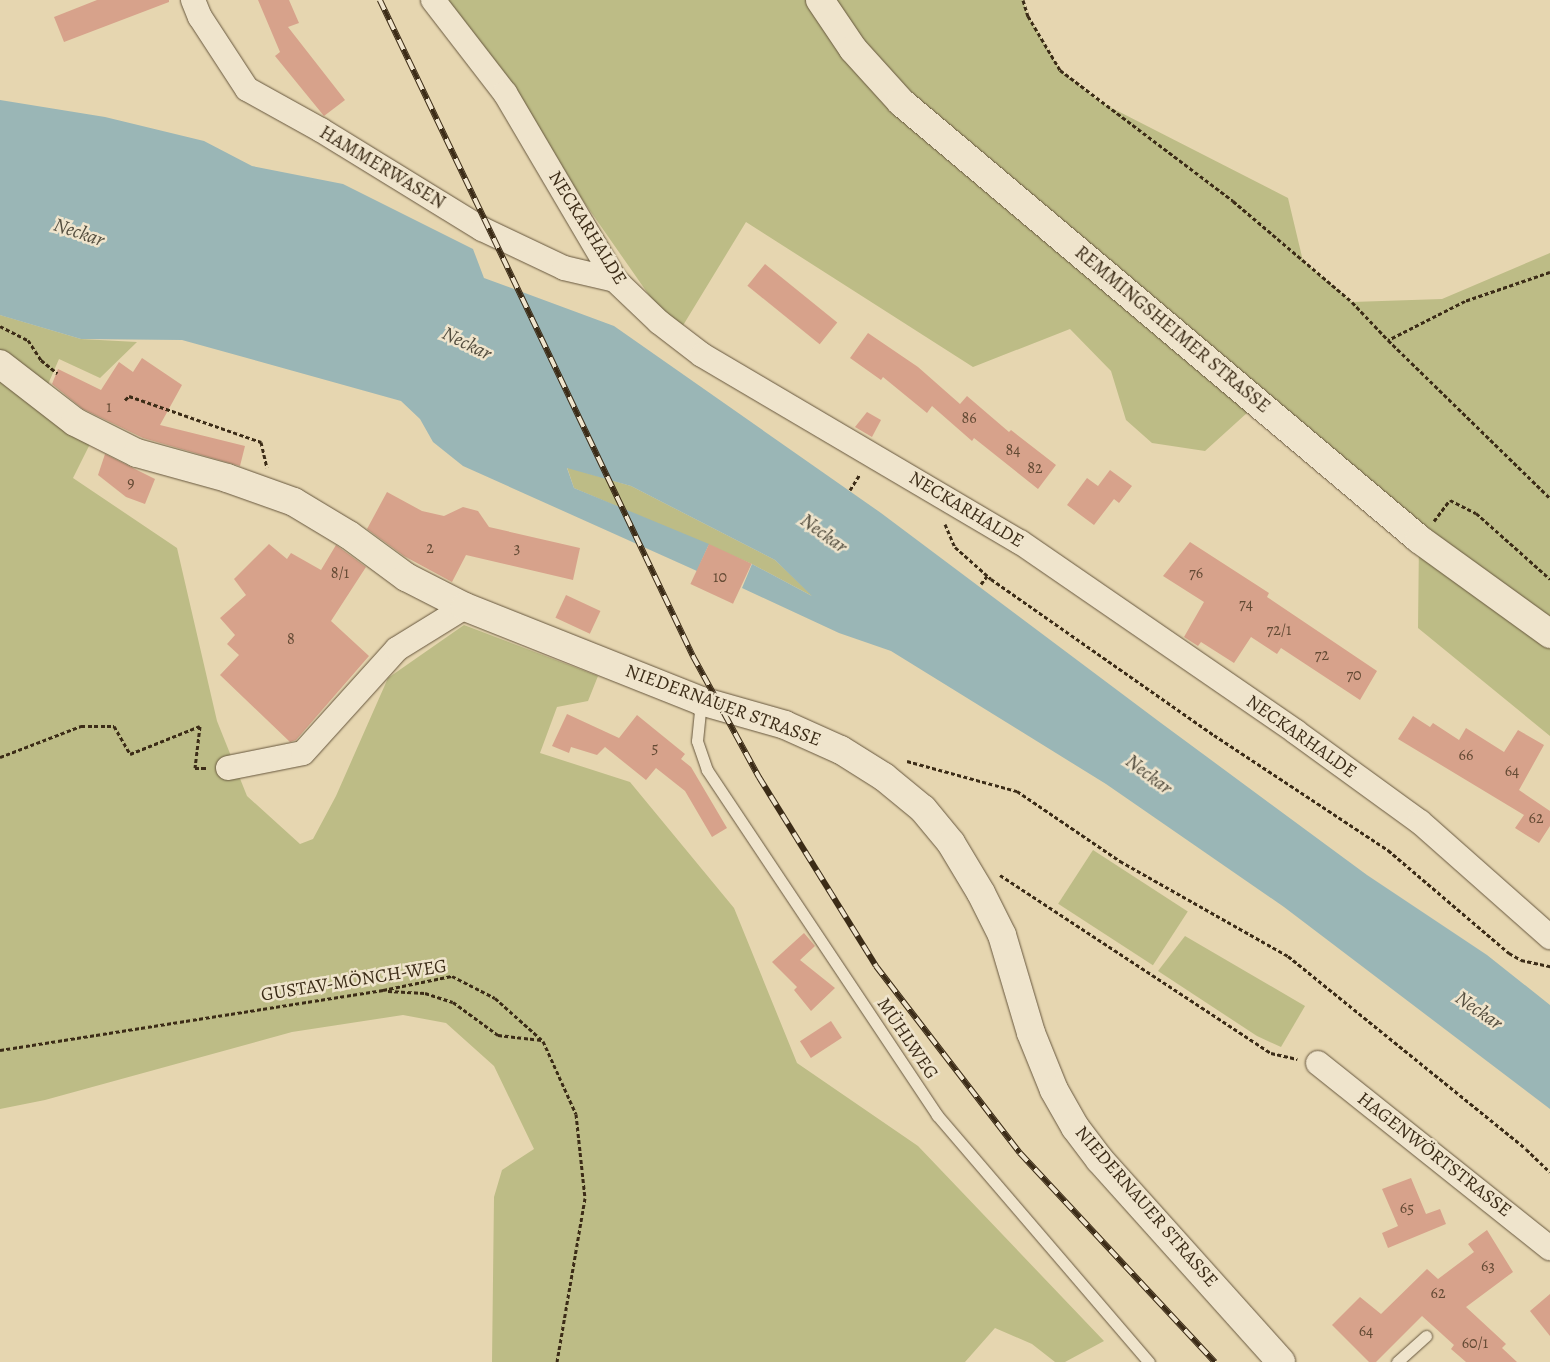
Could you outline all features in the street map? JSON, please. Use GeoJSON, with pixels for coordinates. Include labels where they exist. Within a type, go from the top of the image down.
{"type":"FeatureCollection","features":[{"type":"Feature","properties":{"kind":"main road","name":"REMMINGSHEIMER STRASSE"},"geometry":{"type":"LineString","coordinates":[[820,0],[853,49],[901,102],[1419,539],[1550,634]]}},
{"type":"Feature","properties":{"kind":"main road","name":"NIEDERNAUER STRASSE"},"geometry":{"type":"LineString","coordinates":[[0,364],[75,422],[137,453],[227,478],[294,502],[349,535],[406,577],[465,607],[701,701],[785,725],[841,750],[884,777],[923,809],[951,842],[981,893],[1002,935],[1031,1033],[1054,1090],[1075,1128],[1100,1160],[1281,1362]]}},
{"type":"Feature","properties":{"kind":"street","name":"HAMMERWASEN"},"geometry":{"type":"LineString","coordinates":[[193,0],[200,17],[247,89],[321,130],[482,229],[564,268],[615,280]]}},
{"type":"Feature","properties":{"kind":"street","name":"NECKARHALDE"},"geometry":{"type":"LineString","coordinates":[[433,0],[453,23],[505,93],[615,280],[659,322],[702,355],[1020,542],[1335,760],[1420,822],[1550,938]]}},
{"type":"Feature","properties":{"kind":"street"},"geometry":{"type":"LineString","coordinates":[[228,768],[303,753],[397,649],[465,607]]}},
{"type":"Feature","properties":{"kind":"street","name":"HAGENWÖRTSTRASSE"},"geometry":{"type":"LineString","coordinates":[[1318,1063],[1550,1248]]}},
{"type":"Feature","properties":{"kind":"lane","name":"MÜHLWEG"},"geometry":{"type":"LineString","coordinates":[[701,701],[697,741],[707,770],[937,1115],[1149,1362]]}},
{"type":"Feature","properties":{"kind":"lane"},"geometry":{"type":"LineString","coordinates":[[1397,1362],[1426,1336]]}},
{"type":"Feature","properties":{"kind":"path"},"geometry":{"type":"LineString","coordinates":[[1023,0],[1028,16],[1060,70],[1233,201],[1352,302],[1544,496],[1550,498]]}},
{"type":"Feature","properties":{"kind":"path"},"geometry":{"type":"LineString","coordinates":[[1388,340],[1465,301],[1550,272]]}},
{"type":"Feature","properties":{"kind":"path"},"geometry":{"type":"LineString","coordinates":[[0,326],[28,340],[41,360],[57,372]]}},
{"type":"Feature","properties":{"kind":"path"},"geometry":{"type":"LineString","coordinates":[[125,400],[129,396],[261,442],[267,471]]}},
{"type":"Feature","properties":{"kind":"path"},"geometry":{"type":"LineString","coordinates":[[1419,539],[1450,500],[1476,513],[1550,579]]}},
{"type":"Feature","properties":{"kind":"path"},"geometry":{"type":"LineString","coordinates":[[957,504],[944,526],[956,547],[987,576],[1214,735],[1388,850],[1509,953],[1521,960],[1550,966]]}},
{"type":"Feature","properties":{"kind":"path"},"geometry":{"type":"LineString","coordinates":[[981,584],[987,576]]}},
{"type":"Feature","properties":{"kind":"path"},"geometry":{"type":"LineString","coordinates":[[0,757],[80,726],[114,726],[130,754],[200,726],[195,768],[228,768]]}},
{"type":"Feature","properties":{"kind":"path"},"geometry":{"type":"LineString","coordinates":[[884,777],[906,761],[1017,791],[1120,862],[1288,956],[1526,1149],[1550,1172]]}},
{"type":"Feature","properties":{"kind":"path"},"geometry":{"type":"LineString","coordinates":[[992,870],[1271,1054],[1318,1063]]}},
{"type":"Feature","properties":{"kind":"path","name":"GUSTAV-MÖNCH-WEG"},"geometry":{"type":"LineString","coordinates":[[0,1050],[383,990],[452,976],[495,998],[543,1040],[576,1114],[585,1198],[557,1362]]}},
{"type":"Feature","properties":{"kind":"path"},"geometry":{"type":"LineString","coordinates":[[383,990],[426,994],[453,1002],[498,1034],[543,1040]]}},
{"type":"Feature","properties":{"kind":"shaded area"},"geometry":{"type":"Polygon","coordinates":[[[443,0],[1023,0],[1028,16],[1060,70],[1100,102],[1288,198],[1303,261],[1352,302],[1442,299],[1550,253],[1550,736],[1418,628],[1419,539],[1258,403],[1205,451],[1152,443],[1126,420],[1111,371],[1070,329],[973,367],[746,222],[679,332],[651,298],[443,0]]]}},
{"type":"Feature","properties":{"kind":"shaded area"},"geometry":{"type":"Polygon","coordinates":[[[0,315],[81,339],[137,342],[100,378],[59,359],[46,389],[98,428],[73,478],[177,548],[217,721],[247,796],[300,844],[313,839],[336,796],[388,678],[464,625],[598,676],[588,701],[557,707],[540,753],[630,782],[734,908],[797,1063],[918,1146],[1104,1341],[1065,1362],[1055,1362],[1032,1344],[995,1328],[965,1362],[492,1362],[494,1197],[502,1170],[534,1149],[494,1066],[446,1023],[403,1015],[292,1032],[45,1100],[0,1109],[0,315]]]}},
{"type":"Feature","properties":{"kind":"shaded area"},"geometry":{"type":"Polygon","coordinates":[[[567,467],[631,486],[775,560],[814,597],[752,564],[574,488],[567,467]]]}},
{"type":"Feature","properties":{"kind":"shaded area"},"geometry":{"type":"Polygon","coordinates":[[[1093,850],[1188,912],[1153,965],[1058,904],[1093,850]]]}},
{"type":"Feature","properties":{"kind":"shaded area"},"geometry":{"type":"Polygon","coordinates":[[[1185,936],[1305,1006],[1281,1047],[1257,1036],[1158,971],[1185,936]]]}},
{"type":"Feature","properties":{"kind":"water","name":"Neckar"},"geometry":{"type":"Polygon","coordinates":[[[0,100],[105,117],[204,141],[252,166],[343,184],[473,249],[484,278],[614,326],[881,513],[1367,875],[1487,955],[1550,1005],[1550,1109],[1284,907],[1106,784],[891,651],[839,633],[742,588],[752,564],[812,596],[775,560],[631,486],[567,468],[574,488],[709,544],[697,571],[463,466],[433,442],[420,419],[401,401],[182,340],[81,339],[0,315],[0,100]]]}},
{"type":"Feature","properties":{"kind":"building"},"geometry":{"type":"Polygon","coordinates":[[[97,0],[169,0],[169,2],[64,42],[54,17],[97,0]]]}},
{"type":"Feature","properties":{"kind":"building"},"geometry":{"type":"Polygon","coordinates":[[[258,0],[289,0],[299,23],[288,27],[345,100],[324,116],[275,56],[280,52],[258,0]]]}},
{"type":"Feature","properties":{"kind":"building"},"geometry":{"type":"Polygon","coordinates":[[[765,264],[837,323],[820,344],[747,286],[765,264]]]}},
{"type":"Feature","properties":{"kind":"building"},"geometry":{"type":"Polygon","coordinates":[[[868,333],[918,367],[960,404],[967,396],[1009,432],[1011,430],[1056,465],[1038,489],[974,438],[972,441],[932,406],[927,413],[883,377],[881,380],[850,358],[868,333]]]}},
{"type":"Feature","properties":{"kind":"building"},"geometry":{"type":"Polygon","coordinates":[[[142,358],[182,385],[160,425],[245,446],[240,466],[143,438],[83,409],[52,384],[58,369],[101,390],[119,362],[133,372],[142,358]]]}},
{"type":"Feature","properties":{"kind":"building"},"geometry":{"type":"Polygon","coordinates":[[[867,412],[881,420],[872,437],[855,427],[867,412]]]}},
{"type":"Feature","properties":{"kind":"building"},"geometry":{"type":"Polygon","coordinates":[[[105,454],[155,479],[145,504],[126,497],[98,475],[105,454]]]}},
{"type":"Feature","properties":{"kind":"building"},"geometry":{"type":"Polygon","coordinates":[[[1110,470],[1132,486],[1119,503],[1114,499],[1094,525],[1067,505],[1087,478],[1098,486],[1110,470]]]}},
{"type":"Feature","properties":{"kind":"building"},"geometry":{"type":"Polygon","coordinates":[[[387,492],[422,511],[444,516],[463,507],[478,511],[489,527],[580,548],[573,580],[466,555],[452,582],[404,556],[367,529],[387,492]]]}},
{"type":"Feature","properties":{"kind":"building"},"geometry":{"type":"Polygon","coordinates":[[[1190,542],[1269,593],[1267,597],[1377,671],[1360,700],[1281,648],[1277,654],[1251,637],[1234,663],[1201,642],[1198,646],[1184,637],[1204,602],[1163,576],[1190,542]]]}},
{"type":"Feature","properties":{"kind":"building"},"geometry":{"type":"Polygon","coordinates":[[[269,544],[287,559],[291,553],[321,570],[336,545],[366,567],[331,621],[369,656],[296,740],[290,742],[220,675],[239,655],[227,644],[235,635],[220,618],[246,595],[234,579],[269,544]]]}},
{"type":"Feature","properties":{"kind":"building"},"geometry":{"type":"Polygon","coordinates":[[[709,544],[752,564],[733,604],[690,584],[709,544]]]}},
{"type":"Feature","properties":{"kind":"building"},"geometry":{"type":"Polygon","coordinates":[[[566,595],[600,611],[590,634],[555,618],[566,595]]]}},
{"type":"Feature","properties":{"kind":"building"},"geometry":{"type":"Polygon","coordinates":[[[567,714],[619,738],[637,715],[685,754],[681,759],[691,767],[727,828],[712,837],[685,791],[656,768],[646,780],[605,747],[597,755],[571,747],[569,753],[552,746],[567,714]]]}},
{"type":"Feature","properties":{"kind":"building"},"geometry":{"type":"Polygon","coordinates":[[[1413,716],[1430,727],[1433,723],[1459,740],[1466,728],[1504,752],[1518,730],[1544,745],[1519,790],[1550,811],[1550,826],[1539,843],[1515,828],[1524,815],[1398,739],[1413,716]]]}},
{"type":"Feature","properties":{"kind":"building"},"geometry":{"type":"Polygon","coordinates":[[[804,933],[815,946],[800,960],[835,988],[811,1011],[794,990],[797,987],[772,962],[804,933]]]}},
{"type":"Feature","properties":{"kind":"building"},"geometry":{"type":"Polygon","coordinates":[[[831,1021],[842,1038],[811,1058],[800,1041],[831,1021]]]}},
{"type":"Feature","properties":{"kind":"building"},"geometry":{"type":"Polygon","coordinates":[[[1411,1178],[1426,1214],[1440,1209],[1446,1224],[1388,1248],[1382,1233],[1398,1226],[1382,1189],[1411,1178]]]}},
{"type":"Feature","properties":{"kind":"building"},"geometry":{"type":"Polygon","coordinates":[[[1487,1230],[1513,1272],[1466,1307],[1506,1344],[1502,1348],[1517,1362],[1466,1362],[1451,1349],[1454,1345],[1422,1316],[1376,1362],[1369,1362],[1332,1325],[1360,1297],[1381,1314],[1427,1269],[1438,1279],[1474,1252],[1468,1244],[1487,1230]]]}},
{"type":"Feature","properties":{"kind":"building"},"geometry":{"type":"Polygon","coordinates":[[[1550,1294],[1550,1336],[1530,1311],[1550,1294]]]}},
{"type":"Feature","properties":{"kind":"railway"},"geometry":{"type":"LineString","coordinates":[[380,0],[693,656],[759,777],[876,966],[1020,1153],[1215,1362]]}}]}
